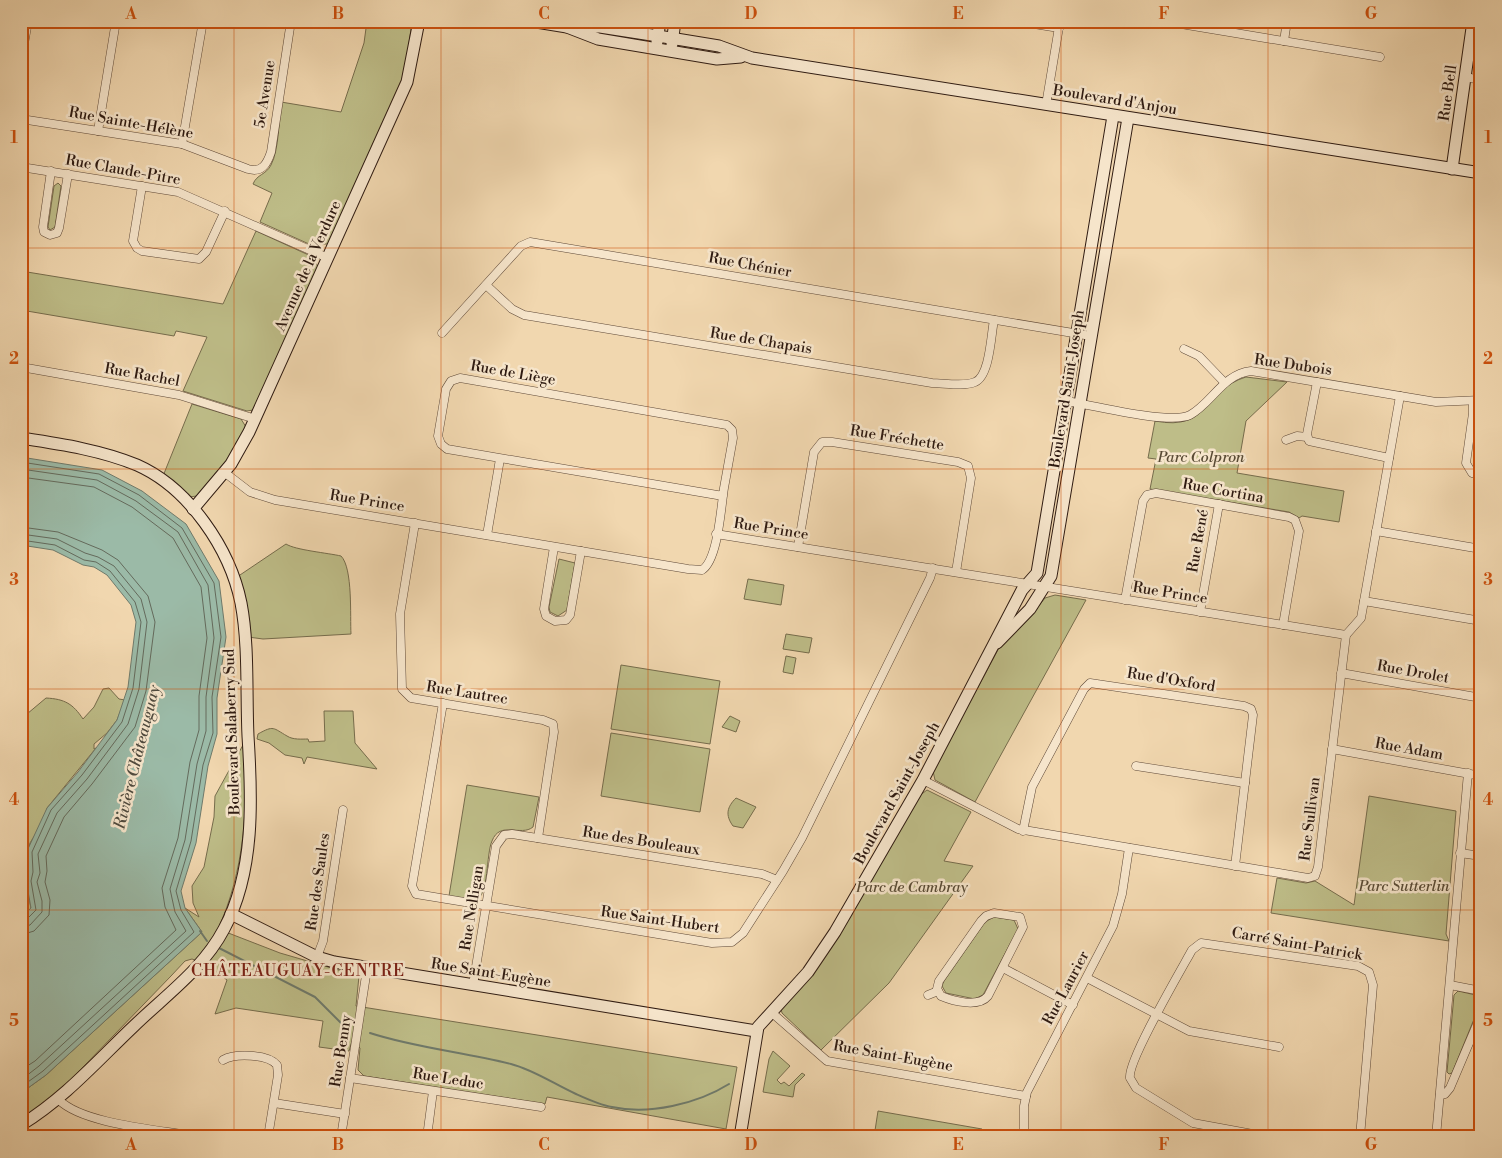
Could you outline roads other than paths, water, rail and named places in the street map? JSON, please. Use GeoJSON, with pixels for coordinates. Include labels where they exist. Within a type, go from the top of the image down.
{"type":"FeatureCollection","features":[{"type":"Feature","properties":{"kind":"street"},"geometry":{"type":"LineString","coordinates":[[21,61],[28,21]]}},
{"type":"Feature","properties":{"kind":"street"},"geometry":{"type":"LineString","coordinates":[[98,131],[116,21]]}},
{"type":"Feature","properties":{"kind":"street"},"geometry":{"type":"LineString","coordinates":[[182,144],[202,21]]}},
{"type":"Feature","properties":{"kind":"street","name":"5e Avenue"},"geometry":{"type":"LineString","coordinates":[[261,169],[267,162],[272,146],[291,21]]}},
{"type":"Feature","properties":{"kind":"street","name":"Avenue de la Verdure"},"geometry":{"type":"LineString","coordinates":[[193,509],[240,451],[255,419],[409,77],[419,21]]}},
{"type":"Feature","properties":{"kind":"street","name":"Boulevard d'Anjou"},"geometry":{"type":"LineString","coordinates":[[530,21],[567,27],[600,27],[720,46],[745,57]]}},
{"type":"Feature","properties":{"kind":"street"},"geometry":{"type":"LineString","coordinates":[[656,49],[660,21]]}},
{"type":"Feature","properties":{"kind":"street"},"geometry":{"type":"LineString","coordinates":[[670,51],[675,21]]}},
{"type":"Feature","properties":{"kind":"street"},"geometry":{"type":"LineString","coordinates":[[1015,21],[1059,25],[1046,105]]}},
{"type":"Feature","properties":{"kind":"street"},"geometry":{"type":"LineString","coordinates":[[1163,21],[1380,57]]}},
{"type":"Feature","properties":{"kind":"street"},"geometry":{"type":"LineString","coordinates":[[1284,41],[1288,21]]}},
{"type":"Feature","properties":{"kind":"street","name":"Rue Bell"},"geometry":{"type":"LineString","coordinates":[[1452,169],[1472,21]]}},
{"type":"Feature","properties":{"kind":"street","name":"Boulevard d'Anjou"},"geometry":{"type":"LineString","coordinates":[[567,27],[598,39],[717,59],[745,57],[1452,169],[1481,172]]}},
{"type":"Feature","properties":{"kind":"street"},"geometry":{"type":"LineString","coordinates":[[1465,77],[1481,80]]}},
{"type":"Feature","properties":{"kind":"street","name":"Boulevard Saint-Joseph"},"geometry":{"type":"LineString","coordinates":[[756,1030],[808,972],[825,948],[922,780],[1022,590],[1037,573],[1113,116]]}},
{"type":"Feature","properties":{"kind":"street","name":"Boulevard Saint-Joseph"},"geometry":{"type":"LineString","coordinates":[[994,646],[1025,615],[1046,587],[1051,576],[1128,118]]}},
{"type":"Feature","properties":{"kind":"street","name":"Rue Sainte-Hélène"},"geometry":{"type":"LineString","coordinates":[[21,119],[182,144],[248,170],[261,169]]}},
{"type":"Feature","properties":{"kind":"street","name":"Rue Claude-Pitre"},"geometry":{"type":"LineString","coordinates":[[21,166],[178,192],[225,211],[328,258]]}},
{"type":"Feature","properties":{"kind":"street"},"geometry":{"type":"LineString","coordinates":[[51,171],[43,227],[44,232],[50,236],[57,233],[60,228],[68,174]]}},
{"type":"Feature","properties":{"kind":"street"},"geometry":{"type":"LineString","coordinates":[[142,186],[133,241],[137,248],[142,251],[199,259],[206,252],[225,211]]}},
{"type":"Feature","properties":{"kind":"street"},"geometry":{"type":"LineString","coordinates":[[1101,187],[1116,190]]}},
{"type":"Feature","properties":{"kind":"street","name":"Rue Chénier"},"geometry":{"type":"LineString","coordinates":[[442,332],[521,246],[530,242],[1091,336]]}},
{"type":"Feature","properties":{"kind":"street","name":"Rue de Chapais"},"geometry":{"type":"LineString","coordinates":[[486,285],[512,309],[524,315],[932,383],[971,383],[980,379],[986,368],[994,320]]}},
{"type":"Feature","properties":{"kind":"street"},"geometry":{"type":"LineString","coordinates":[[1084,287],[1099,289]]}},
{"type":"Feature","properties":{"kind":"street"},"geometry":{"type":"LineString","coordinates":[[1184,349],[1199,356],[1225,383]]}},
{"type":"Feature","properties":{"kind":"street","name":"Rue Rachel"},"geometry":{"type":"LineString","coordinates":[[21,367],[180,395],[255,419]]}},
{"type":"Feature","properties":{"kind":"street","name":"Rue Dubois"},"geometry":{"type":"LineString","coordinates":[[1066,401],[1162,418],[1180,418],[1196,410],[1236,375],[1251,371],[1440,402],[1477,400],[1473,414],[1466,463],[1472,473],[1481,476]]}},
{"type":"Feature","properties":{"kind":"street","name":"Rue de Liège"},"geometry":{"type":"LineString","coordinates":[[716,534],[723,496],[732,438],[730,427],[723,423],[460,378],[451,381],[446,389],[438,431],[441,444],[450,450],[723,496]]}},
{"type":"Feature","properties":{"kind":"street"},"geometry":{"type":"LineString","coordinates":[[1307,437],[1317,382]]}},
{"type":"Feature","properties":{"kind":"street"},"geometry":{"type":"LineString","coordinates":[[1346,635],[1360,620],[1400,396]]}},
{"type":"Feature","properties":{"kind":"street"},"geometry":{"type":"LineString","coordinates":[[1286,440],[1297,436],[1307,437],[1313,444],[1389,458]]}},
{"type":"Feature","properties":{"kind":"street","name":"Boulevard Salaberry Sud"},"geometry":{"type":"LineString","coordinates":[[21,438],[81,448],[138,466],[154,475],[193,509],[211,531],[229,566],[237,587],[243,622],[251,810],[246,858],[230,914],[221,935],[195,968],[59,1100],[21,1125]]}},
{"type":"Feature","properties":{"kind":"street","name":"Rue Fréchette"},"geometry":{"type":"LineString","coordinates":[[798,547],[814,452],[822,442],[832,442],[958,462],[968,466],[971,478],[956,572]]}},
{"type":"Feature","properties":{"kind":"street"},"geometry":{"type":"LineString","coordinates":[[487,535],[500,459]]}},
{"type":"Feature","properties":{"kind":"street","name":"Rue Prince"},"geometry":{"type":"LineString","coordinates":[[224,472],[244,488],[260,496],[699,570],[708,566],[711,561],[716,534],[1346,635]]}},
{"type":"Feature","properties":{"kind":"street","name":"Rue Cortina"},"geometry":{"type":"LineString","coordinates":[[1125,600],[1142,504],[1147,495],[1156,493],[1289,517],[1298,524],[1299,531],[1283,625]]}},
{"type":"Feature","properties":{"kind":"street","name":"Rue René"},"geometry":{"type":"LineString","coordinates":[[1200,612],[1219,504]]}},
{"type":"Feature","properties":{"kind":"street","name":"Rue Lautrec"},"geometry":{"type":"LineString","coordinates":[[415,523],[400,614],[402,689],[411,698],[543,720],[553,724],[554,737],[538,838]]}},
{"type":"Feature","properties":{"kind":"street"},"geometry":{"type":"LineString","coordinates":[[1376,532],[1481,549]]}},
{"type":"Feature","properties":{"kind":"street"},"geometry":{"type":"LineString","coordinates":[[554,547],[544,609],[548,618],[556,621],[566,620],[571,612],[581,551]]}},
{"type":"Feature","properties":{"kind":"street","name":"Rue Saint-Hubert"},"geometry":{"type":"LineString","coordinates":[[442,703],[413,890],[420,896],[723,944],[732,942],[744,933],[802,838],[930,578],[933,568]]}},
{"type":"Feature","properties":{"kind":"street"},"geometry":{"type":"LineString","coordinates":[[1364,601],[1481,621]]}},
{"type":"Feature","properties":{"kind":"street","name":"Rue Sullivan"},"geometry":{"type":"LineString","coordinates":[[922,780],[1006,825],[1023,831],[1308,878],[1315,876],[1318,867],[1346,635]]}},
{"type":"Feature","properties":{"kind":"street","name":"Rue Drolet"},"geometry":{"type":"LineString","coordinates":[[1341,673],[1481,698]]}},
{"type":"Feature","properties":{"kind":"street","name":"Rue d'Oxford"},"geometry":{"type":"LineString","coordinates":[[1023,831],[1032,787],[1084,689],[1091,683],[1249,707],[1253,715],[1235,866]]}},
{"type":"Feature","properties":{"kind":"street","name":"Rue Adam"},"geometry":{"type":"LineString","coordinates":[[1332,749],[1481,776]]}},
{"type":"Feature","properties":{"kind":"street"},"geometry":{"type":"LineString","coordinates":[[1136,766],[1245,783]]}},
{"type":"Feature","properties":{"kind":"street"},"geometry":{"type":"LineString","coordinates":[[1436,1137],[1468,773]]}},
{"type":"Feature","properties":{"kind":"street","name":"Rue des Saules"},"geometry":{"type":"LineString","coordinates":[[318,957],[323,941],[343,810]]}},
{"type":"Feature","properties":{"kind":"street","name":"Rue des Bouleaux"},"geometry":{"type":"LineString","coordinates":[[502,837],[512,834],[538,838],[762,874],[777,880]]}},
{"type":"Feature","properties":{"kind":"street","name":"Rue Nelligan"},"geometry":{"type":"LineString","coordinates":[[473,985],[497,843],[502,837]]}},
{"type":"Feature","properties":{"kind":"street","name":"Rue Laurier"},"geometry":{"type":"LineString","coordinates":[[1024,1137],[1026,1096],[1115,921],[1129,848]]}},
{"type":"Feature","properties":{"kind":"street"},"geometry":{"type":"LineString","coordinates":[[1460,853],[1481,856]]}},
{"type":"Feature","properties":{"kind":"street","name":"Rue Saint-Eugène"},"geometry":{"type":"LineString","coordinates":[[230,914],[318,957],[367,969],[756,1030]]}},
{"type":"Feature","properties":{"kind":"street"},"geometry":{"type":"LineString","coordinates":[[992,914],[1017,916],[1023,923],[1020,935],[986,998],[980,1002],[947,998],[938,991],[940,981],[981,921],[992,914]]}},
{"type":"Feature","properties":{"kind":"street","name":"Carré Saint-Patrick"},"geometry":{"type":"LineString","coordinates":[[1157,1016],[1192,950],[1201,943],[1358,966],[1366,970],[1371,975],[1373,984],[1360,1137]]}},
{"type":"Feature","properties":{"kind":"street"},"geometry":{"type":"LineString","coordinates":[[1003,968],[1073,1006]]}},
{"type":"Feature","properties":{"kind":"street","name":"Rue Benny"},"geometry":{"type":"LineString","coordinates":[[341,1137],[367,969]]}},
{"type":"Feature","properties":{"kind":"street"},"geometry":{"type":"LineString","coordinates":[[1087,978],[1189,1031],[1279,1047]]}},
{"type":"Feature","properties":{"kind":"street"},"geometry":{"type":"LineString","coordinates":[[1450,985],[1481,991]]}},
{"type":"Feature","properties":{"kind":"street"},"geometry":{"type":"LineString","coordinates":[[928,995],[938,991]]}},
{"type":"Feature","properties":{"kind":"street","name":"Rue Saint-Eugène"},"geometry":{"type":"LineString","coordinates":[[772,1012],[827,1061],[1026,1096]]}},
{"type":"Feature","properties":{"kind":"street"},"geometry":{"type":"LineString","coordinates":[[1440,1095],[1445,1094],[1450,1088],[1481,1015]]}},
{"type":"Feature","properties":{"kind":"street"},"geometry":{"type":"LineString","coordinates":[[1157,1016],[1130,1066],[1130,1078],[1136,1088],[1193,1124],[1269,1137]]}},
{"type":"Feature","properties":{"kind":"street"},"geometry":{"type":"LineString","coordinates":[[740,1137],[756,1030]]}},
{"type":"Feature","properties":{"kind":"street"},"geometry":{"type":"LineString","coordinates":[[223,1060],[237,1054],[273,1060],[278,1071],[268,1137]]}},
{"type":"Feature","properties":{"kind":"street","name":"Rue Leduc"},"geometry":{"type":"LineString","coordinates":[[350,1078],[541,1107]]}},
{"type":"Feature","properties":{"kind":"street"},"geometry":{"type":"LineString","coordinates":[[427,1137],[434,1091]]}},
{"type":"Feature","properties":{"kind":"street"},"geometry":{"type":"LineString","coordinates":[[59,1100],[72,1110],[92,1118],[200,1137]]}},
{"type":"Feature","properties":{"kind":"street"},"geometry":{"type":"LineString","coordinates":[[274,1103],[345,1114]]}},
{"type":"Feature","properties":{"kind":"water","name":"Rivière Châteauguay"},"geometry":{"type":"Polygon","coordinates":[[[21,457],[102,470],[142,491],[186,524],[219,581],[226,637],[217,698],[217,734],[208,766],[196,843],[181,891],[185,908],[202,932],[46,1075],[21,1093],[21,917],[31,908],[26,880],[28,872],[27,851],[47,808],[78,772],[117,720],[128,687],[136,622],[131,605],[107,575],[94,567],[83,565],[53,550],[21,545],[21,457]]]}},
{"type":"Feature","properties":{"kind":"waterway"},"geometry":{"type":"LineString","coordinates":[[200,931],[207,941]]}},
{"type":"Feature","properties":{"kind":"waterway"},"geometry":{"type":"LineString","coordinates":[[219,948],[315,997],[347,1029]]}},
{"type":"Feature","properties":{"kind":"waterway"},"geometry":{"type":"LineString","coordinates":[[370,1033],[511,1064],[536,1073],[594,1102],[626,1109],[657,1109],[672,1106],[702,1097],[729,1084]]}},
{"type":"Feature","properties":{"kind":"district","name":"CHÂTEAUGUAY-CENTRE"},"geometry":{"type":"Point","coordinates":[298,971]}},
{"type":"Feature","properties":{"kind":"park label","name":"Parc Colpron"},"geometry":{"type":"Point","coordinates":[1201,457]}},
{"type":"Feature","properties":{"kind":"park label","name":"Parc Sutterlin"},"geometry":{"type":"Point","coordinates":[1404,886]}},
{"type":"Feature","properties":{"kind":"park label","name":"Parc de Cambray"},"geometry":{"type":"Point","coordinates":[912,887]}}]}
